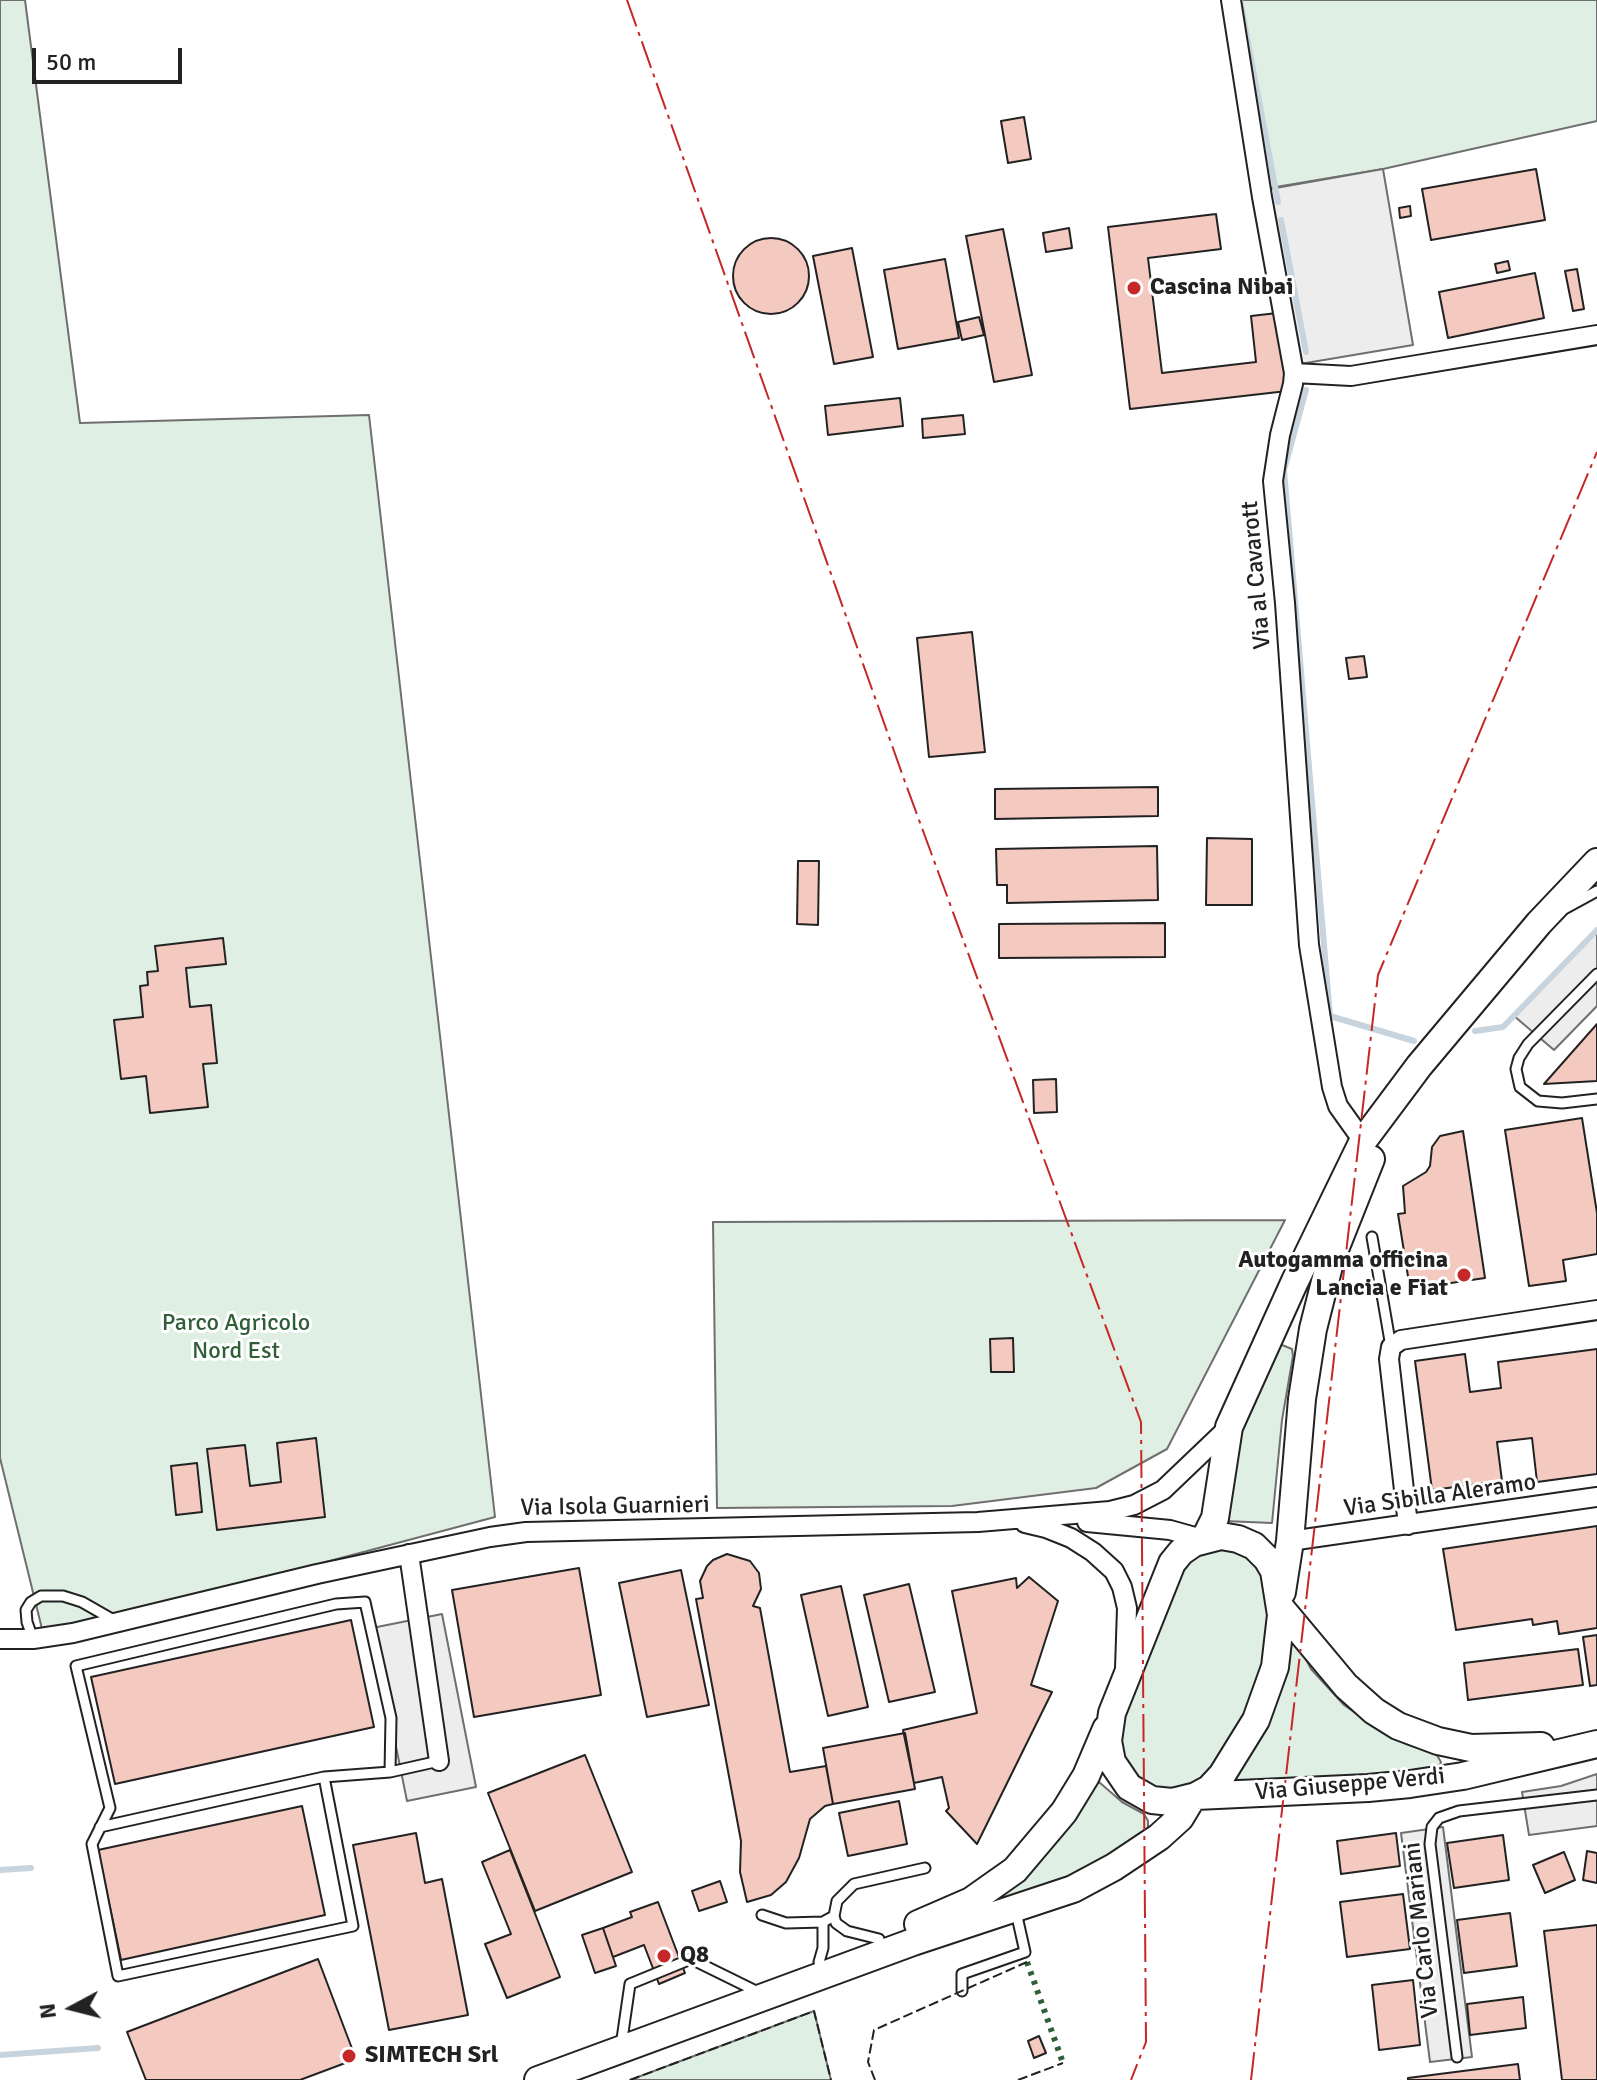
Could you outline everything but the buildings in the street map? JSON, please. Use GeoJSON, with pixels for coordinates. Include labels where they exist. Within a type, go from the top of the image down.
{"type":"FeatureCollection","features":[{"type":"Feature","properties":{"kind":"main road"},"geometry":{"type":"LineString","coordinates":[[687,2024],[819,1962],[971,1901],[1015,1870],[1054,1827],[1096,1754],[1170,1567],[1181,1552],[1204,1539],[1212,1529],[1229,1427],[1305,1258],[1363,1141],[1419,1066],[1539,923],[1597,862]]}},
{"type":"Feature","properties":{"kind":"main road"},"geometry":{"type":"LineString","coordinates":[[1280,1605],[1290,1541],[1304,1383],[1321,1294],[1370,1160],[1419,1066]]}},
{"type":"Feature","properties":{"kind":"main road"},"geometry":{"type":"LineString","coordinates":[[538,2080],[913,1942],[1073,1889],[1114,1867],[1174,1825],[1194,1797],[1209,1789],[1222,1775],[1256,1720],[1275,1667],[1281,1624],[1274,1571],[1257,1549],[1234,1537],[1204,1539]]}},
{"type":"Feature","properties":{"kind":"main road","name":"Via Giuseppe Verdi"},"geometry":{"type":"LineString","coordinates":[[1280,1605],[1336,1676],[1358,1698],[1389,1721],[1418,1735],[1477,1749],[1597,1743]]}},
{"type":"Feature","properties":{"kind":"main road","name":"Via Giuseppe Verdi"},"geometry":{"type":"LineString","coordinates":[[1112,1713],[1108,1749],[1124,1782],[1152,1800],[1172,1802],[1194,1797],[1410,1784],[1478,1773],[1597,1743]]}},
{"type":"Feature","properties":{"kind":"street","name":"Via al Cavarott"},"geometry":{"type":"LineString","coordinates":[[1231,0],[1294,373],[1273,481],[1285,603],[1309,945],[1332,1087],[1338,1106],[1363,1141]]}},
{"type":"Feature","properties":{"kind":"street"},"geometry":{"type":"LineString","coordinates":[[1294,373],[1351,376],[1597,335]]}},
{"type":"Feature","properties":{"kind":"street"},"geometry":{"type":"LineString","coordinates":[[1408,1525],[1389,1359],[1391,1347],[1401,1340],[1597,1310]]}},
{"type":"Feature","properties":{"kind":"street","name":"Via Isola Guarnieri"},"geometry":{"type":"LineString","coordinates":[[978,1522],[1110,1511],[1147,1499],[1179,1476],[1229,1427]]}},
{"type":"Feature","properties":{"kind":"street","name":"Via Sibilla Aleramo"},"geometry":{"type":"LineString","coordinates":[[1290,1541],[1597,1497]]}},
{"type":"Feature","properties":{"kind":"street","name":"Via Isola Guarnieri"},"geometry":{"type":"LineString","coordinates":[[1039,1517],[1170,1530],[1204,1539]]}},
{"type":"Feature","properties":{"kind":"street","name":"Via Isola Guarnieri"},"geometry":{"type":"LineString","coordinates":[[0,1639],[33,1639],[119,1623],[317,1574],[490,1537],[543,1530],[1026,1523],[1046,1528],[1086,1547],[1114,1571],[1127,1608],[1124,1683]]}},
{"type":"Feature","properties":{"kind":"street"},"geometry":{"type":"LineString","coordinates":[[409,1554],[439,1761]]}},
{"type":"Feature","properties":{"kind":"lane"},"geometry":{"type":"LineString","coordinates":[[1539,923],[1597,891]]}},
{"type":"Feature","properties":{"kind":"lane"},"geometry":{"type":"LineString","coordinates":[[1597,974],[1528,1044],[1516,1069],[1520,1087],[1538,1101],[1562,1103],[1597,1099]]}},
{"type":"Feature","properties":{"kind":"lane"},"geometry":{"type":"LineString","coordinates":[[1372,1237],[1391,1347]]}},
{"type":"Feature","properties":{"kind":"lane"},"geometry":{"type":"LineString","coordinates":[[33,1639],[26,1610],[31,1602],[41,1596],[63,1596],[82,1602],[119,1623]]}},
{"type":"Feature","properties":{"kind":"lane"},"geometry":{"type":"LineString","coordinates":[[324,1777],[353,1926],[118,1976],[92,1844],[110,1808],[76,1666],[336,1604],[365,1602],[391,1718],[390,1772]]}},
{"type":"Feature","properties":{"kind":"lane"},"geometry":{"type":"LineString","coordinates":[[100,1827],[324,1777],[390,1772],[439,1761]]}},
{"type":"Feature","properties":{"kind":"lane","name":"Via Carlo Mariani"},"geometry":{"type":"LineString","coordinates":[[1457,2057],[1430,1844],[1432,1827],[1439,1818],[1459,1811],[1597,1795]]}},
{"type":"Feature","properties":{"kind":"lane"},"geometry":{"type":"LineString","coordinates":[[879,1939],[847,1931],[836,1923],[837,1901],[854,1884],[925,1868]]}},
{"type":"Feature","properties":{"kind":"lane"},"geometry":{"type":"LineString","coordinates":[[962,1991],[962,1974],[1025,1952],[1015,1909]]}},
{"type":"Feature","properties":{"kind":"lane"},"geometry":{"type":"LineString","coordinates":[[762,1915],[786,1923],[823,1922],[834,1916]]}},
{"type":"Feature","properties":{"kind":"lane"},"geometry":{"type":"LineString","coordinates":[[819,1962],[823,1948],[823,1922]]}},
{"type":"Feature","properties":{"kind":"lane"},"geometry":{"type":"LineString","coordinates":[[620,2049],[630,1984],[691,1959],[756,1991]]}},
{"type":"Feature","properties":{"kind":"green space","name":"Parco Agricolo Nord Est"},"geometry":{"type":"Polygon","coordinates":[[[0,0],[25,0],[80,423],[369,415],[495,1517],[44,1637],[0,1458],[0,0]]]}},
{"type":"Feature","properties":{"kind":"green space"},"geometry":{"type":"Polygon","coordinates":[[[1234,0],[1597,0],[1597,121],[1383,169],[1264,189],[1234,0]]]}},
{"type":"Feature","properties":{"kind":"green space"},"geometry":{"type":"Polygon","coordinates":[[[1285,1220],[1167,1449],[1096,1488],[952,1506],[717,1508],[713,1222],[1285,1220]]]}},
{"type":"Feature","properties":{"kind":"green space"},"geometry":{"type":"Polygon","coordinates":[[[1282,1345],[1292,1349],[1293,1356],[1282,1420],[1272,1523],[1200,1520],[1211,1488],[1273,1349],[1282,1345]]]}},
{"type":"Feature","properties":{"kind":"green space"},"geometry":{"type":"Polygon","coordinates":[[[1212,1547],[1235,1549],[1258,1565],[1268,1589],[1268,1643],[1252,1702],[1222,1757],[1198,1783],[1163,1791],[1139,1782],[1119,1751],[1122,1716],[1186,1562],[1212,1547]]]}},
{"type":"Feature","properties":{"kind":"green space"},"geometry":{"type":"Polygon","coordinates":[[[1289,1627],[1311,1669],[1344,1705],[1387,1735],[1435,1752],[1441,1762],[1439,1767],[1435,1770],[1226,1787],[1289,1627]]]}},
{"type":"Feature","properties":{"kind":"green space"},"geometry":{"type":"Polygon","coordinates":[[[1099,1782],[1122,1802],[1144,1814],[1148,1829],[1097,1868],[981,1910],[1094,1784],[1099,1782]]]}},
{"type":"Feature","properties":{"kind":"green space"},"geometry":{"type":"Polygon","coordinates":[[[814,2011],[831,2080],[630,2080],[814,2011]]]}},
{"type":"Feature","properties":{"kind":"shaded area"},"geometry":{"type":"Polygon","coordinates":[[[1383,169],[1413,345],[1300,364],[1270,189],[1383,169]]]}},
{"type":"Feature","properties":{"kind":"shaded area"},"geometry":{"type":"Polygon","coordinates":[[[1597,930],[1597,1006],[1554,1050],[1514,1016],[1597,930]]]}},
{"type":"Feature","properties":{"kind":"shaded area"},"geometry":{"type":"Polygon","coordinates":[[[442,1614],[476,1787],[407,1801],[372,1628],[442,1614]]]}},
{"type":"Feature","properties":{"kind":"shaded area"},"geometry":{"type":"Polygon","coordinates":[[[1597,1774],[1597,1826],[1529,1835],[1522,1792],[1561,1786],[1597,1774]]]}},
{"type":"Feature","properties":{"kind":"shaded area"},"geometry":{"type":"Polygon","coordinates":[[[1443,1827],[1472,2057],[1430,2062],[1401,1833],[1443,1827]]]}},
{"type":"Feature","properties":{"kind":"waterway"},"geometry":{"type":"LineString","coordinates":[[1240,0],[1278,202]]}},
{"type":"Feature","properties":{"kind":"waterway"},"geometry":{"type":"LineString","coordinates":[[1281,220],[1306,352]]}},
{"type":"Feature","properties":{"kind":"waterway"},"geometry":{"type":"LineString","coordinates":[[1306,390],[1284,470],[1330,1016],[1414,1041]]}},
{"type":"Feature","properties":{"kind":"waterway"},"geometry":{"type":"LineString","coordinates":[[1475,1031],[1503,1027],[1597,930]]}},
{"type":"Feature","properties":{"kind":"waterway"},"geometry":{"type":"LineString","coordinates":[[0,1870],[31,1868]]}},
{"type":"Feature","properties":{"kind":"waterway"},"geometry":{"type":"LineString","coordinates":[[0,2055],[98,2048]]}},
{"type":"Feature","properties":{"kind":"hedge"},"geometry":{"type":"LineString","coordinates":[[1027,1962],[1063,2063]]}},
{"type":"Feature","properties":{"kind":"fence"},"geometry":{"type":"LineString","coordinates":[[875,2080],[868,2062],[874,2030],[1027,1962]]}},
{"type":"Feature","properties":{"kind":"fence"},"geometry":{"type":"LineString","coordinates":[[630,2080],[814,2011],[831,2080]]}},
{"type":"Feature","properties":{"kind":"fence"},"geometry":{"type":"LineString","coordinates":[[1018,2080],[1063,2063]]}},
{"type":"Feature","properties":{"kind":"power"},"geometry":{"type":"LineString","coordinates":[[627,0],[905,782],[1141,1422],[1146,2042],[1131,2080]]}},
{"type":"Feature","properties":{"kind":"power"},"geometry":{"type":"LineString","coordinates":[[1251,2080],[1378,975],[1597,452]]}},
{"type":"Feature","properties":{"kind":"place","name":"Cascina Nibai"},"geometry":{"type":"Point","coordinates":[1134,288]}},
{"type":"Feature","properties":{"kind":"place","name":"Autogamma officina Lancia e Fiat"},"geometry":{"type":"Point","coordinates":[1464,1275]}},
{"type":"Feature","properties":{"kind":"place","name":"Q8"},"geometry":{"type":"Point","coordinates":[664,1956]}},
{"type":"Feature","properties":{"kind":"place","name":"SIMTECH Srl"},"geometry":{"type":"Point","coordinates":[349,2056]}}]}
